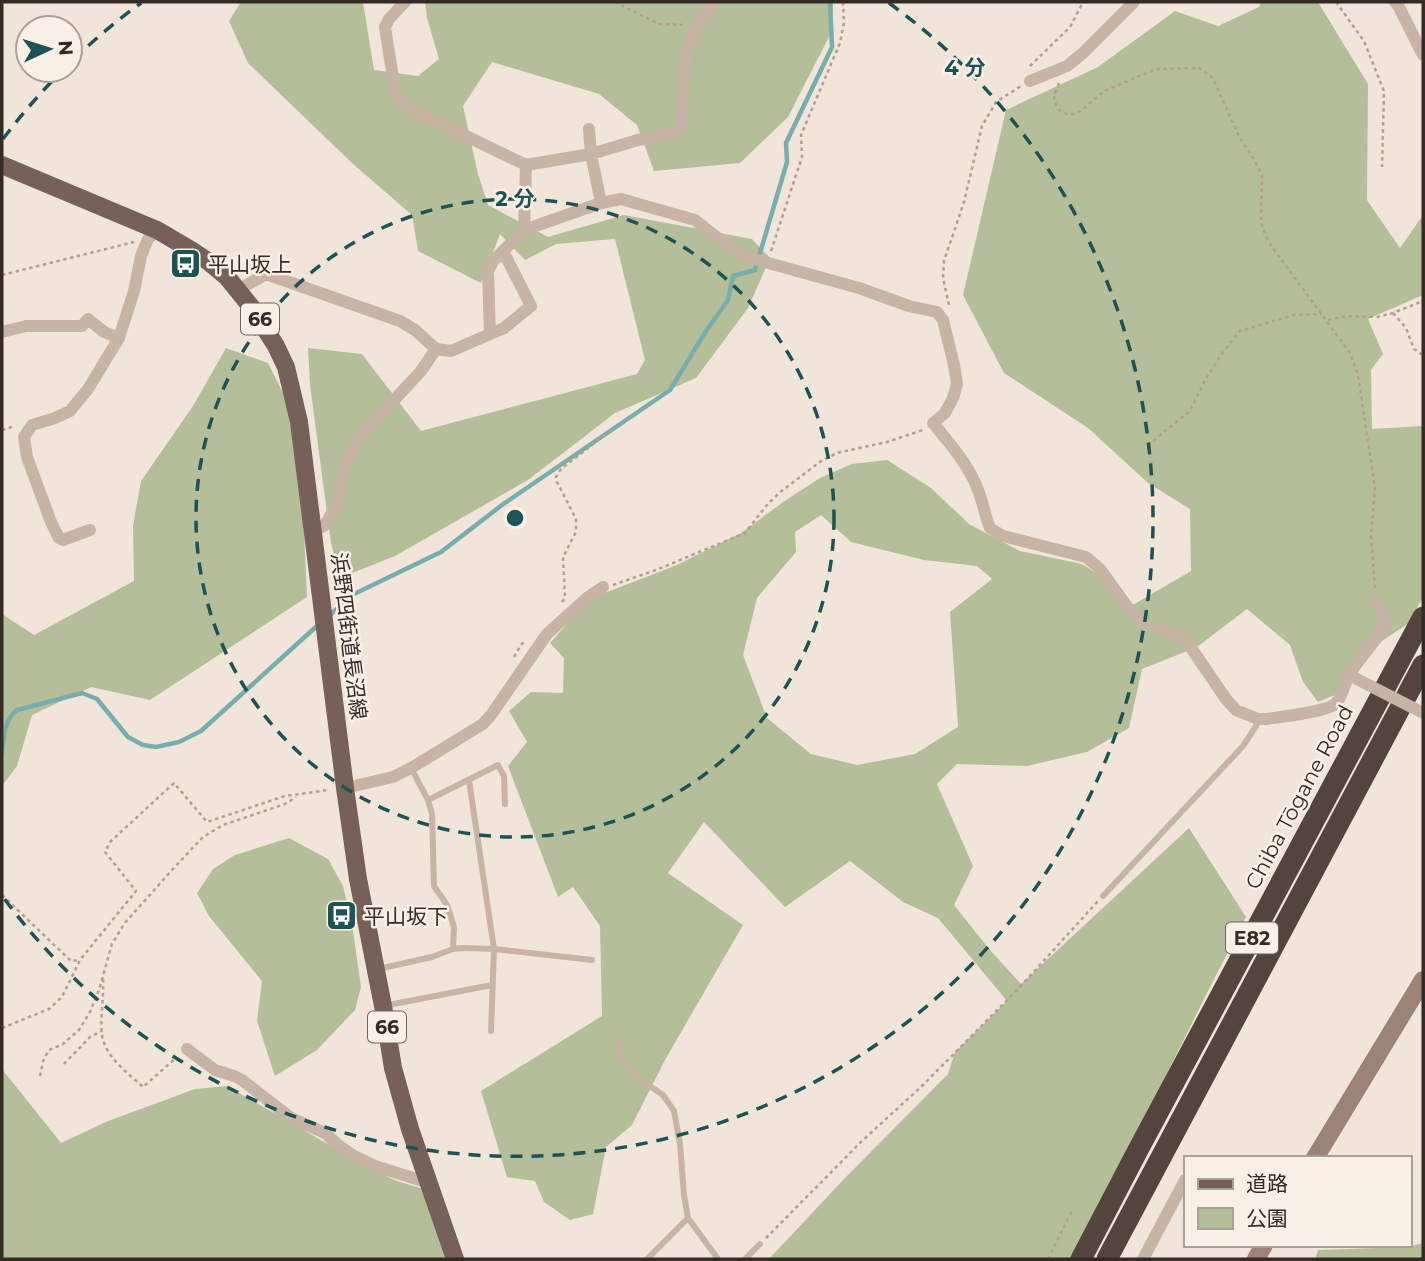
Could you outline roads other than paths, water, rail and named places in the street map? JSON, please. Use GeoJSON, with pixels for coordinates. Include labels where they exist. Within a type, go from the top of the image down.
{"type":"FeatureCollection","features":[{"type":"Feature","properties":{"kind":"highway","name":"Chiba Tōgane Road"},"geometry":{"type":"LineString","coordinates":[[1081,1259],[1423,617]]}},
{"type":"Feature","properties":{"kind":"highway","name":"E82"},"geometry":{"type":"LineString","coordinates":[[1107,1259],[1423,665]]}},
{"type":"Feature","properties":{"kind":"main road","name":"浜野四街道長沼線"},"geometry":{"type":"LineString","coordinates":[[2,165],[209,262],[238,290],[264,326],[285,367],[299,422],[358,879],[393,1068],[410,1129],[455,1259]]}},
{"type":"Feature","properties":{"kind":"street"},"geometry":{"type":"LineString","coordinates":[[405,2],[385,27],[395,91],[401,102],[410,109],[526,166],[591,154],[677,132],[681,125],[686,53],[698,24],[713,2]]}},
{"type":"Feature","properties":{"kind":"street"},"geometry":{"type":"LineString","coordinates":[[1028,76],[1067,66],[1134,2]]}},
{"type":"Feature","properties":{"kind":"street"},"geometry":{"type":"LineString","coordinates":[[1395,2],[1423,55]]}},
{"type":"Feature","properties":{"kind":"street"},"geometry":{"type":"LineString","coordinates":[[589,129],[601,203]]}},
{"type":"Feature","properties":{"kind":"street"},"geometry":{"type":"LineString","coordinates":[[524,229],[526,166]]}},
{"type":"Feature","properties":{"kind":"street"},"geometry":{"type":"LineString","coordinates":[[490,334],[488,271],[493,261],[524,229],[621,199],[695,220],[734,251],[767,264],[937,312],[943,320],[957,384],[945,413],[933,423],[961,458],[970,474],[990,528],[1003,536],[1086,557],[1100,569],[1131,612],[1144,623],[1185,639],[1236,710],[1258,719],[1266,719],[1334,705],[1349,675],[1386,621],[1376,602]]}},
{"type":"Feature","properties":{"kind":"street"},"geometry":{"type":"LineString","coordinates":[[90,530],[63,540],[59,538],[27,457],[24,437],[32,425],[70,411],[88,389],[119,338],[134,291],[141,256],[152,234]]}},
{"type":"Feature","properties":{"kind":"street"},"geometry":{"type":"LineString","coordinates":[[238,290],[265,274],[400,321],[415,330],[436,349],[451,351],[503,328],[531,306],[503,251]]}},
{"type":"Feature","properties":{"kind":"street"},"geometry":{"type":"LineString","coordinates":[[2,331],[26,326],[82,326],[88,318],[104,332],[119,338]]}},
{"type":"Feature","properties":{"kind":"street"},"geometry":{"type":"LineString","coordinates":[[313,531],[325,524],[337,504],[344,466],[358,439],[421,371],[436,349]]}},
{"type":"Feature","properties":{"kind":"street"},"geometry":{"type":"LineString","coordinates":[[345,788],[393,777],[483,724],[547,634],[603,587]]}},
{"type":"Feature","properties":{"kind":"street"},"geometry":{"type":"LineString","coordinates":[[1349,675],[1423,713]]}},
{"type":"Feature","properties":{"kind":"street"},"geometry":{"type":"LineString","coordinates":[[1316,1156],[1423,980]]}},
{"type":"Feature","properties":{"kind":"street"},"geometry":{"type":"LineString","coordinates":[[187,1049],[215,1070],[242,1080],[291,1118],[325,1133],[354,1156],[375,1166],[429,1183]]}},
{"type":"Feature","properties":{"kind":"street"},"geometry":{"type":"LineString","coordinates":[[1143,1259],[1184,1182]]}},
{"type":"Feature","properties":{"kind":"lane"},"geometry":{"type":"LineString","coordinates":[[1103,896],[1243,746],[1258,719]]}},
{"type":"Feature","properties":{"kind":"lane"},"geometry":{"type":"LineString","coordinates":[[428,800],[498,765],[504,776],[505,804]]}},
{"type":"Feature","properties":{"kind":"lane"},"geometry":{"type":"LineString","coordinates":[[411,768],[428,800],[432,814],[434,886],[447,905],[454,927],[453,949]]}},
{"type":"Feature","properties":{"kind":"lane"},"geometry":{"type":"LineString","coordinates":[[468,780],[494,949],[491,1031]]}},
{"type":"Feature","properties":{"kind":"lane"},"geometry":{"type":"LineString","coordinates":[[376,969],[432,957],[453,949],[494,949],[592,960]]}},
{"type":"Feature","properties":{"kind":"lane"},"geometry":{"type":"LineString","coordinates":[[383,1006],[492,985]]}},
{"type":"Feature","properties":{"kind":"lane"},"geometry":{"type":"LineString","coordinates":[[617,1039],[622,1061],[641,1080],[663,1095],[674,1111],[688,1218],[718,1259]]}},
{"type":"Feature","properties":{"kind":"lane"},"geometry":{"type":"LineString","coordinates":[[647,1259],[688,1218]]}},
{"type":"Feature","properties":{"kind":"lane"},"geometry":{"type":"LineString","coordinates":[[745,1259],[760,1244]]}},
{"type":"Feature","properties":{"kind":"waterway"},"geometry":{"type":"LineString","coordinates":[[328,617],[352,595],[441,552],[502,505],[670,390],[728,300],[733,276],[755,270],[787,162],[786,143],[832,47],[830,2]]}},
{"type":"Feature","properties":{"kind":"waterway"},"geometry":{"type":"LineString","coordinates":[[2,752],[7,723],[17,710],[82,693],[97,699],[128,737],[143,745],[156,747],[179,742],[201,731],[318,625]]}},
{"type":"Feature","properties":{"kind":"place","name":"平山坂上"},"geometry":{"type":"Point","coordinates":[185,264]}},
{"type":"Feature","properties":{"kind":"place","name":"平山坂下"},"geometry":{"type":"Point","coordinates":[341,916]}}]}
